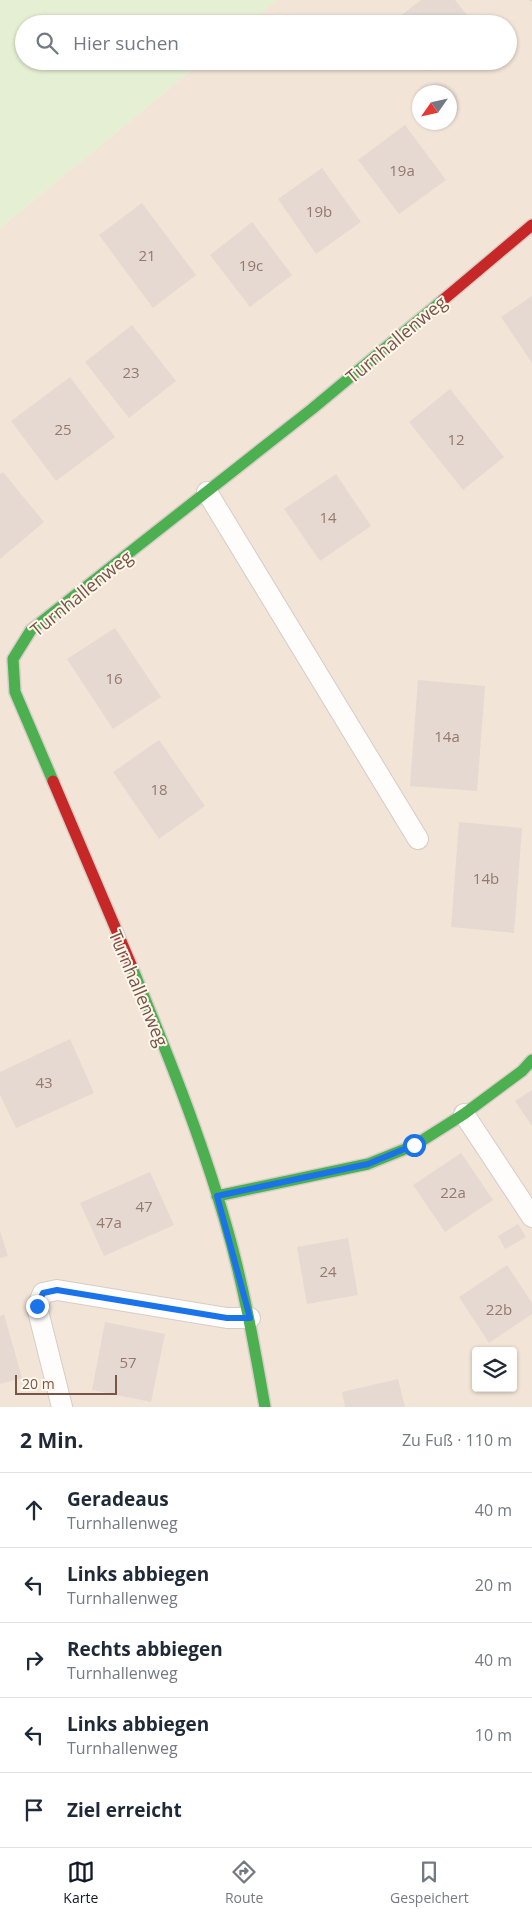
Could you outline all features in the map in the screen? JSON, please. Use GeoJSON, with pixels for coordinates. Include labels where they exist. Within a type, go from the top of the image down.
{"type":"FeatureCollection","features":[{"type":"Feature","properties":{"kind":"street","name":"Turnhallenweg"},"geometry":{"type":"LineString","coordinates":[[265,1407],[250,1318],[217,1196],[168,1056],[15,692],[14,659],[30,630],[312,409],[532,225]]}},
{"type":"Feature","properties":{"kind":"street"},"geometry":{"type":"LineString","coordinates":[[217,1196],[368,1164],[414,1145],[464,1114],[522,1072],[532,1060]]}},
{"type":"Feature","properties":{"kind":"lane"},"geometry":{"type":"LineString","coordinates":[[207,492],[418,839]]}},
{"type":"Feature","properties":{"kind":"lane"},"geometry":{"type":"LineString","coordinates":[[464,1114],[532,1217]]}},
{"type":"Feature","properties":{"kind":"lane"},"geometry":{"type":"LineString","coordinates":[[62,1407],[37,1306],[43,1293],[57,1290],[227,1318],[250,1318]]}},
{"type":"Feature","properties":{"kind":"shaded area"},"geometry":{"type":"Polygon","coordinates":[[[277,0],[532,0],[532,1407],[0,1407],[0,228],[192,70],[517,70],[517,15],[259,15],[277,0]]]}},
{"type":"Feature","properties":{"kind":"green space"},"geometry":{"type":"Polygon","coordinates":[[[0,0],[277,0],[259,15],[15,15],[15,70],[192,70],[0,228],[0,0]]]}},
{"type":"Feature","properties":{"kind":"building"},"geometry":{"type":"Polygon","coordinates":[[[421,0],[455,0],[467,15],[402,15],[421,0]]]}},
{"type":"Feature","properties":{"kind":"building"},"geometry":{"type":"Polygon","coordinates":[[[405,125],[446,180],[399,214],[358,160],[405,125]]]}},
{"type":"Feature","properties":{"kind":"building"},"geometry":{"type":"Polygon","coordinates":[[[322,168],[361,222],[316,254],[278,199],[322,168]]]}},
{"type":"Feature","properties":{"kind":"building"},"geometry":{"type":"Polygon","coordinates":[[[142,203],[196,275],[153,308],[99,235],[142,203]]]}},
{"type":"Feature","properties":{"kind":"building"},"geometry":{"type":"Polygon","coordinates":[[[252,222],[292,275],[250,307],[210,255],[252,222]]]}},
{"type":"Feature","properties":{"kind":"building"},"geometry":{"type":"Polygon","coordinates":[[[532,296],[532,363],[501,317],[532,296]]]}},
{"type":"Feature","properties":{"kind":"building"},"geometry":{"type":"Polygon","coordinates":[[[132,325],[176,381],[129,418],[85,362],[132,325]]]}},
{"type":"Feature","properties":{"kind":"building"},"geometry":{"type":"Polygon","coordinates":[[[70,377],[115,437],[56,481],[11,421],[70,377]]]}},
{"type":"Feature","properties":{"kind":"building"},"geometry":{"type":"Polygon","coordinates":[[[450,389],[504,457],[463,490],[409,422],[450,389]]]}},
{"type":"Feature","properties":{"kind":"building"},"geometry":{"type":"Polygon","coordinates":[[[3,472],[44,522],[0,559],[0,474],[3,472]]]}},
{"type":"Feature","properties":{"kind":"building"},"geometry":{"type":"Polygon","coordinates":[[[336,474],[371,526],[320,561],[284,509],[336,474]]]}},
{"type":"Feature","properties":{"kind":"building"},"geometry":{"type":"Polygon","coordinates":[[[115,628],[161,697],[113,729],[67,659],[115,628]]]}},
{"type":"Feature","properties":{"kind":"building"},"geometry":{"type":"Polygon","coordinates":[[[418,680],[485,686],[477,791],[410,786],[418,680]]]}},
{"type":"Feature","properties":{"kind":"building"},"geometry":{"type":"Polygon","coordinates":[[[159,740],[205,806],[159,839],[113,772],[159,740]]]}},
{"type":"Feature","properties":{"kind":"building"},"geometry":{"type":"Polygon","coordinates":[[[459,822],[522,828],[514,933],[451,927],[459,822]]]}},
{"type":"Feature","properties":{"kind":"building"},"geometry":{"type":"Polygon","coordinates":[[[70,1039],[94,1093],[16,1128],[0,1095],[0,1072],[70,1039]]]}},
{"type":"Feature","properties":{"kind":"building"},"geometry":{"type":"Polygon","coordinates":[[[532,1090],[532,1126],[515,1101],[532,1090]]]}},
{"type":"Feature","properties":{"kind":"building"},"geometry":{"type":"Polygon","coordinates":[[[461,1153],[493,1200],[445,1232],[413,1185],[461,1153]]]}},
{"type":"Feature","properties":{"kind":"building"},"geometry":{"type":"Polygon","coordinates":[[[150,1172],[174,1225],[104,1256],[80,1203],[150,1172]]]}},
{"type":"Feature","properties":{"kind":"building"},"geometry":{"type":"Polygon","coordinates":[[[518,1224],[526,1237],[505,1249],[498,1236],[518,1224]]]}},
{"type":"Feature","properties":{"kind":"building"},"geometry":{"type":"Polygon","coordinates":[[[0,1231],[8,1256],[0,1258],[0,1231]]]}},
{"type":"Feature","properties":{"kind":"building"},"geometry":{"type":"Polygon","coordinates":[[[348,1238],[358,1295],[307,1304],[297,1247],[348,1238]]]}},
{"type":"Feature","properties":{"kind":"building"},"geometry":{"type":"Polygon","coordinates":[[[507,1265],[532,1303],[532,1314],[489,1343],[459,1297],[507,1265]]]}},
{"type":"Feature","properties":{"kind":"building"},"geometry":{"type":"Polygon","coordinates":[[[4,1314],[22,1378],[0,1384],[0,1316],[4,1314]]]}},
{"type":"Feature","properties":{"kind":"building"},"geometry":{"type":"Polygon","coordinates":[[[105,1322],[165,1334],[151,1402],[92,1390],[105,1322]]]}},
{"type":"Feature","properties":{"kind":"building"},"geometry":{"type":"Polygon","coordinates":[[[398,1379],[405,1407],[345,1407],[342,1392],[398,1379]]]}},
{"type":"Feature","properties":{"kind":"traffic: fast"},"geometry":{"type":"LineString","coordinates":[[53,781],[15,692],[13,659],[31,630],[312,409],[443,300]]}},
{"type":"Feature","properties":{"kind":"traffic: fast"},"geometry":{"type":"LineString","coordinates":[[132,967],[182,1093],[215,1189],[243,1290],[265,1407]]}},
{"type":"Feature","properties":{"kind":"traffic: fast"},"geometry":{"type":"LineString","coordinates":[[217,1196],[368,1164],[415,1145],[464,1114],[522,1071],[532,1060]]}},
{"type":"Feature","properties":{"kind":"traffic: jam"},"geometry":{"type":"LineString","coordinates":[[443,300],[532,225]]}},
{"type":"Feature","properties":{"kind":"traffic: jam"},"geometry":{"type":"LineString","coordinates":[[53,781],[132,967]]}},
{"type":"Feature","properties":{"kind":"route"},"geometry":{"type":"LineString","coordinates":[[37,1306],[43,1293],[57,1290],[227,1318],[250,1318],[217,1196],[368,1164],[414,1145]]}}]}
